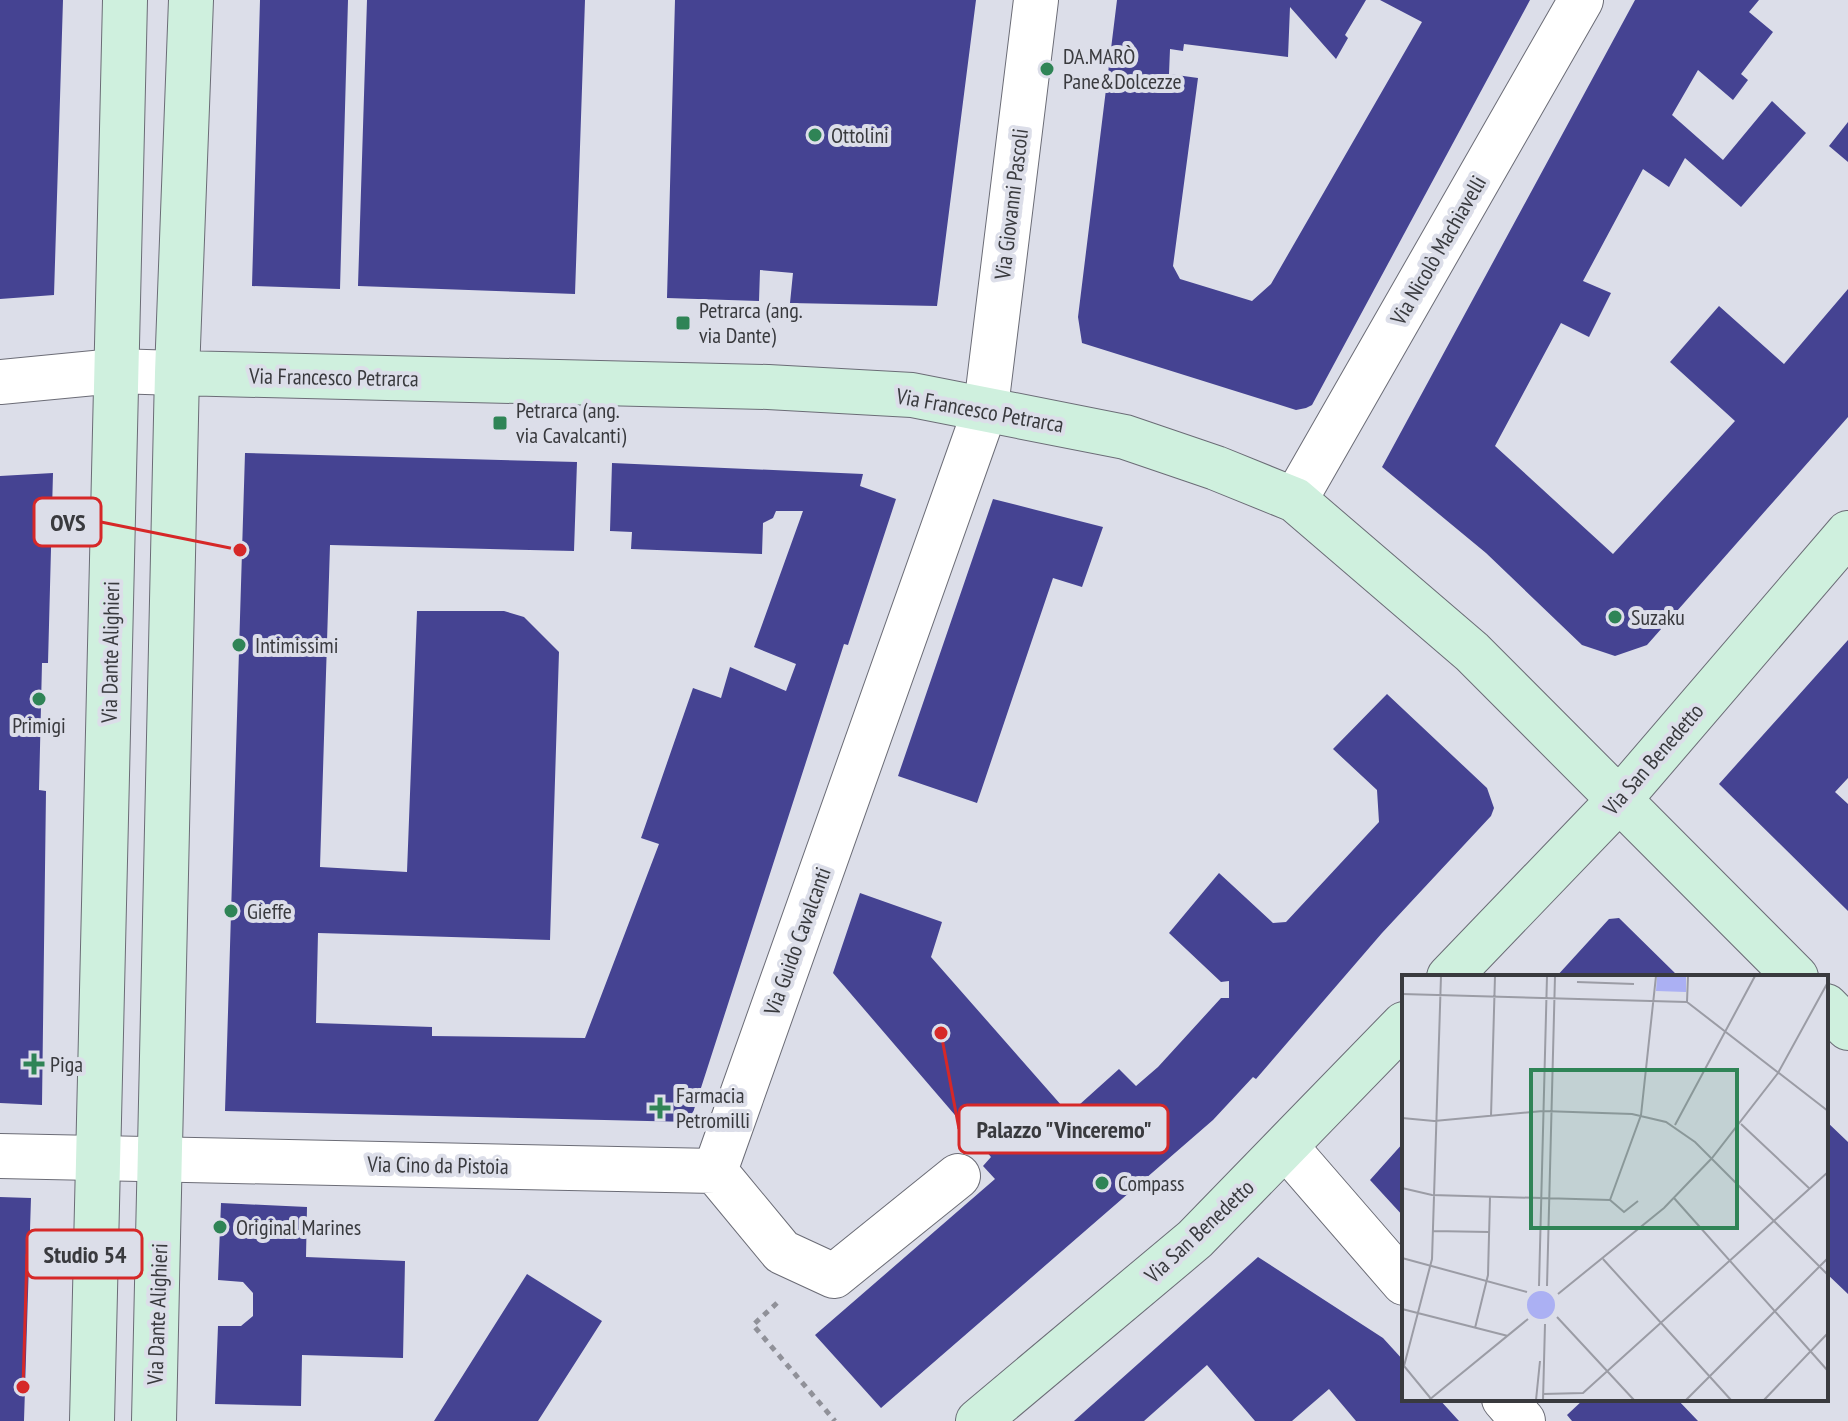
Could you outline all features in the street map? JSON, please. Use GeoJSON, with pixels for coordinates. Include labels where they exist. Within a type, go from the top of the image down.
{"type":"FeatureCollection","features":[{"type":"Feature","properties":{"kind":"street","name":"Via Dante Alighieri"},"geometry":{"type":"LineString","coordinates":[[92,1421],[125,0]]}},
{"type":"Feature","properties":{"kind":"street","name":"Via Dante Alighieri"},"geometry":{"type":"LineString","coordinates":[[154,1421],[177,373],[191,0]]}},
{"type":"Feature","properties":{"kind":"street","name":"Via Giovanni Pascoli"},"geometry":{"type":"LineString","coordinates":[[986,407],[1036,0]]}},
{"type":"Feature","properties":{"kind":"street","name":"Via Nicolò Machiavelli"},"geometry":{"type":"LineString","coordinates":[[1295,500],[1581,0]]}},
{"type":"Feature","properties":{"kind":"street","name":"Via Francesco Petrarca"},"geometry":{"type":"LineString","coordinates":[[0,382],[115,371],[768,387],[912,395],[986,407],[1125,437],[1295,500],[1472,652],[1794,975]]}},
{"type":"Feature","properties":{"kind":"street","name":"Via Guido Cavalcanti"},"geometry":{"type":"LineString","coordinates":[[715,1171],[986,407]]}},
{"type":"Feature","properties":{"kind":"street","name":"Via San Benedetto"},"geometry":{"type":"LineString","coordinates":[[1451,975],[1618,801],[1848,533]]}},
{"type":"Feature","properties":{"kind":"street"},"geometry":{"type":"LineString","coordinates":[[1828,1008],[1848,1028]]}},
{"type":"Feature","properties":{"kind":"street","name":"Via San Benedetto"},"geometry":{"type":"LineString","coordinates":[[978,1421],[1195,1239],[1402,1026]]}},
{"type":"Feature","properties":{"kind":"street"},"geometry":{"type":"LineString","coordinates":[[1286,1147],[1402,1281]]}},
{"type":"Feature","properties":{"kind":"street"},"geometry":{"type":"LineString","coordinates":[[0,1156],[162,1159]]}},
{"type":"Feature","properties":{"kind":"street","name":"Via Cino da Pistoia"},"geometry":{"type":"LineString","coordinates":[[162,1159],[715,1171]]}},
{"type":"Feature","properties":{"kind":"street"},"geometry":{"type":"LineString","coordinates":[[715,1171],[782,1252],[834,1276],[958,1176]]}},
{"type":"Feature","properties":{"kind":"street"},"geometry":{"type":"LineString","coordinates":[[1506,1401],[1523,1421]]}},
{"type":"Feature","properties":{"kind":"path"},"geometry":{"type":"LineString","coordinates":[[816,1267],[753,1325],[835,1421]]}},
{"type":"Feature","properties":{"kind":"building"},"geometry":{"type":"Polygon","coordinates":[[[0,0],[63,0],[54,295],[0,299],[0,0]]]}},
{"type":"Feature","properties":{"kind":"building"},"geometry":{"type":"Polygon","coordinates":[[[260,0],[348,0],[340,289],[252,286],[260,0]]]}},
{"type":"Feature","properties":{"kind":"building"},"geometry":{"type":"Polygon","coordinates":[[[367,0],[585,0],[575,294],[358,286],[367,0]]]}},
{"type":"Feature","properties":{"kind":"building","name":"Ottolini"},"geometry":{"type":"Polygon","coordinates":[[[675,0],[976,0],[937,306],[790,303],[793,273],[760,270],[759,301],[667,298],[675,0]]]}},
{"type":"Feature","properties":{"kind":"building"},"geometry":{"type":"Polygon","coordinates":[[[1117,0],[1366,0],[1345,35],[1348,38],[1336,59],[1290,7],[1288,57],[1184,44],[1183,51],[1170,49],[1169,74],[1198,78],[1173,266],[1180,279],[1252,301],[1271,284],[1422,22],[1380,0],[1530,0],[1312,405],[1306,408],[1296,410],[1082,343],[1078,317],[1117,0]]]}},
{"type":"Feature","properties":{"kind":"building"},"geometry":{"type":"Polygon","coordinates":[[[1635,0],[1759,0],[1749,12],[1773,32],[1741,74],[1748,80],[1733,100],[1698,70],[1672,115],[1723,160],[1772,101],[1806,133],[1741,207],[1685,158],[1669,187],[1643,169],[1583,281],[1611,293],[1589,337],[1561,323],[1495,446],[1613,554],[1735,421],[1670,362],[1719,306],[1784,364],[1848,289],[1848,417],[1647,645],[1615,656],[1582,645],[1486,553],[1382,467],[1635,0]]]}},
{"type":"Feature","properties":{"kind":"building"},"geometry":{"type":"Polygon","coordinates":[[[1848,122],[1848,162],[1829,146],[1848,122]]]}},
{"type":"Feature","properties":{"kind":"building"},"geometry":{"type":"Polygon","coordinates":[[[245,453],[577,462],[574,551],[330,545],[320,867],[407,872],[417,611],[504,611],[524,617],[559,652],[550,940],[318,933],[316,1023],[432,1027],[432,1036],[585,1038],[659,844],[641,838],[693,688],[721,698],[730,667],[786,691],[796,664],[754,647],[803,511],[776,511],[773,518],[763,523],[762,554],[631,549],[632,532],[610,531],[612,463],[863,474],[860,486],[896,499],[848,645],[844,644],[690,1122],[225,1111],[245,453]]]}},
{"type":"Feature","properties":{"kind":"building"},"geometry":{"type":"Polygon","coordinates":[[[53,473],[48,663],[42,663],[39,790],[46,791],[42,1105],[0,1103],[0,476],[53,473]]]}},
{"type":"Feature","properties":{"kind":"building"},"geometry":{"type":"Polygon","coordinates":[[[993,499],[1103,527],[1082,587],[1053,578],[977,803],[898,776],[993,499]]]}},
{"type":"Feature","properties":{"kind":"building"},"geometry":{"type":"Polygon","coordinates":[[[1848,640],[1848,778],[1835,792],[1848,804],[1848,911],[1719,784],[1848,640]]]}},
{"type":"Feature","properties":{"kind":"building"},"geometry":{"type":"Polygon","coordinates":[[[1387,694],[1487,788],[1494,808],[1491,816],[1382,933],[1256,1079],[1253,1077],[1213,1120],[881,1408],[815,1335],[995,1179],[983,1166],[991,1157],[833,973],[860,893],[942,922],[931,957],[1069,1114],[1119,1069],[1136,1086],[1158,1067],[1221,998],[1229,998],[1229,981],[1221,982],[1169,933],[1219,873],[1273,923],[1286,922],[1379,822],[1377,790],[1333,749],[1387,694]]]}},
{"type":"Feature","properties":{"kind":"building"},"geometry":{"type":"Polygon","coordinates":[[[1619,918],[1677,975],[1558,975],[1609,919],[1619,918]]]}},
{"type":"Feature","properties":{"kind":"building"},"geometry":{"type":"Polygon","coordinates":[[[1828,1123],[1848,1142],[1848,1294],[1828,1275],[1828,1123]]]}},
{"type":"Feature","properties":{"kind":"building"},"geometry":{"type":"Polygon","coordinates":[[[1402,1144],[1402,1215],[1370,1180],[1402,1144]]]}},
{"type":"Feature","properties":{"kind":"building"},"geometry":{"type":"Polygon","coordinates":[[[0,1197],[31,1198],[24,1421],[0,1421],[0,1197]]]}},
{"type":"Feature","properties":{"kind":"building"},"geometry":{"type":"Polygon","coordinates":[[[221,1203],[307,1207],[306,1257],[405,1261],[403,1358],[302,1355],[301,1406],[215,1404],[218,1326],[241,1326],[253,1316],[253,1293],[243,1282],[218,1280],[221,1203]]]}},
{"type":"Feature","properties":{"kind":"building"},"geometry":{"type":"Polygon","coordinates":[[[1258,1257],[1383,1338],[1402,1359],[1402,1401],[1441,1401],[1459,1421],[1356,1421],[1329,1389],[1292,1421],[1255,1421],[1207,1365],[1144,1421],[1074,1421],[1258,1257]]]}},
{"type":"Feature","properties":{"kind":"building"},"geometry":{"type":"Polygon","coordinates":[[[527,1274],[602,1321],[538,1421],[434,1421],[527,1274]]]}},
{"type":"Feature","properties":{"kind":"building"},"geometry":{"type":"Polygon","coordinates":[[[1582,1401],[1679,1401],[1698,1421],[1572,1421],[1567,1415],[1582,1401]]]}},
{"type":"Feature","properties":{"kind":"place","name":"DA.MARÒ Pane&Dolcezze"},"geometry":{"type":"Point","coordinates":[1047,69]}},
{"type":"Feature","properties":{"kind":"place","name":"Ottolini"},"geometry":{"type":"Point","coordinates":[815,135]}},
{"type":"Feature","properties":{"kind":"place","name":"Petrarca (ang. via Dante)"},"geometry":{"type":"Point","coordinates":[683,323]}},
{"type":"Feature","properties":{"kind":"place","name":"Petrarca (ang. via Cavalcanti)"},"geometry":{"type":"Point","coordinates":[500,423]}},
{"type":"Feature","properties":{"kind":"place","name":"OVS"},"geometry":{"type":"Point","coordinates":[240,550]}},
{"type":"Feature","properties":{"kind":"place","name":"Suzaku"},"geometry":{"type":"Point","coordinates":[1615,617]}},
{"type":"Feature","properties":{"kind":"place","name":"Intimissimi"},"geometry":{"type":"Point","coordinates":[239,645]}},
{"type":"Feature","properties":{"kind":"place","name":"Primigi"},"geometry":{"type":"Point","coordinates":[39,699]}},
{"type":"Feature","properties":{"kind":"place","name":"Gieffe"},"geometry":{"type":"Point","coordinates":[231,911]}},
{"type":"Feature","properties":{"kind":"place","name":"Palazzo \"Vinceremo\""},"geometry":{"type":"Point","coordinates":[941,1033]}},
{"type":"Feature","properties":{"kind":"place","name":"Piga"},"geometry":{"type":"Point","coordinates":[34,1064]}},
{"type":"Feature","properties":{"kind":"place","name":"Farmacia Petromilli"},"geometry":{"type":"Point","coordinates":[660,1108]}},
{"type":"Feature","properties":{"kind":"place","name":"Compass"},"geometry":{"type":"Point","coordinates":[1102,1183]}},
{"type":"Feature","properties":{"kind":"place","name":"Original Marines"},"geometry":{"type":"Point","coordinates":[220,1227]}},
{"type":"Feature","properties":{"kind":"place","name":"Studio 54"},"geometry":{"type":"Point","coordinates":[23,1387]}}]}
